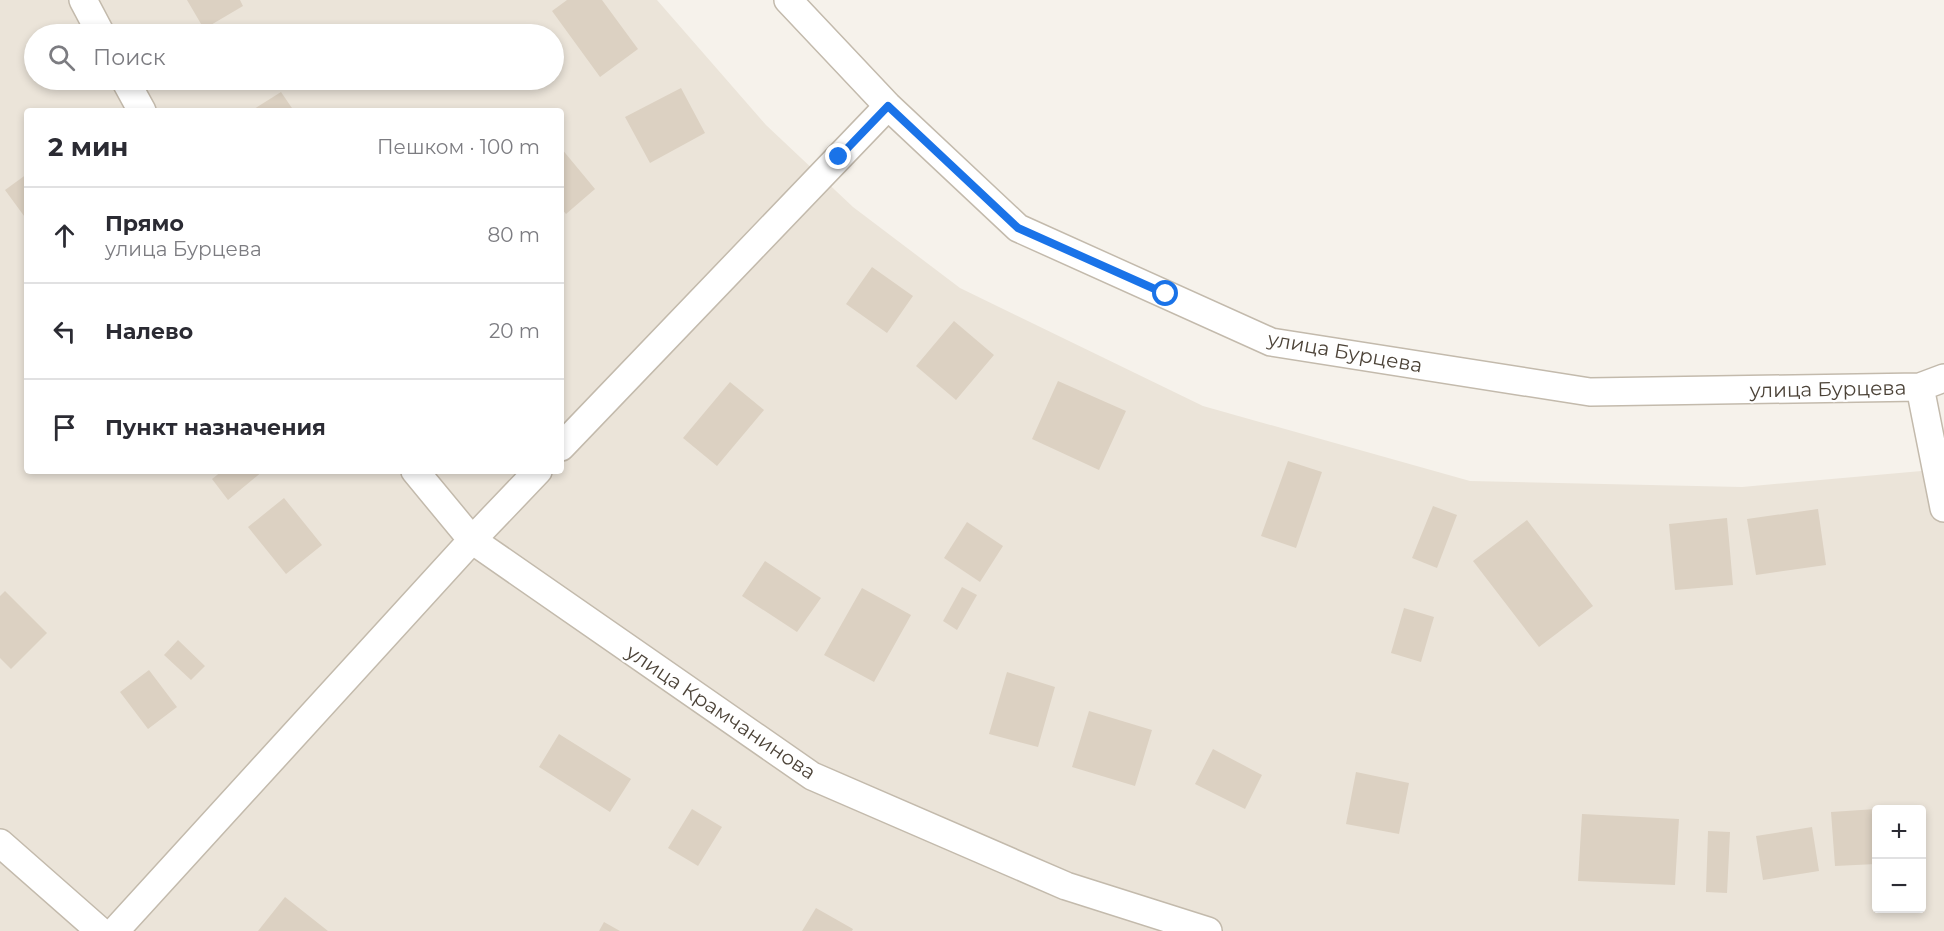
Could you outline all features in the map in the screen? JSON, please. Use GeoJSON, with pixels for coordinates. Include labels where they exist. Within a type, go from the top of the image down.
{"type":"FeatureCollection","features":[{"type":"Feature","properties":{"kind":"street"},"geometry":{"type":"LineString","coordinates":[[83,0],[96,24]]}},
{"type":"Feature","properties":{"kind":"street","name":"улица Бурцева"},"geometry":{"type":"LineString","coordinates":[[788,0],[888,106],[1018,228],[1271,342],[1590,392],[1932,383]]}},
{"type":"Feature","properties":{"kind":"street"},"geometry":{"type":"LineString","coordinates":[[130,90],[140,108]]}},
{"type":"Feature","properties":{"kind":"street"},"geometry":{"type":"LineString","coordinates":[[564,444],[888,106]]}},
{"type":"Feature","properties":{"kind":"street"},"geometry":{"type":"LineString","coordinates":[[1932,383],[1944,508]]}},
{"type":"Feature","properties":{"kind":"street","name":"улица Крамчанинова"},"geometry":{"type":"LineString","coordinates":[[417,474],[472,540],[812,777],[1066,886],[1208,931]]}},
{"type":"Feature","properties":{"kind":"street"},"geometry":{"type":"LineString","coordinates":[[115,931],[472,540],[535,474]]}},
{"type":"Feature","properties":{"kind":"street"},"geometry":{"type":"LineString","coordinates":[[0,843],[100,931]]}},
{"type":"Feature","properties":{"kind":"shaded area"},"geometry":{"type":"Polygon","coordinates":[[[0,0],[657,0],[766,125],[853,207],[960,288],[1203,406],[1470,481],[1742,487],[1944,469],[1944,931],[0,931],[0,0]]]}},
{"type":"Feature","properties":{"kind":"building"},"geometry":{"type":"Polygon","coordinates":[[[187,0],[240,0],[243,6],[212,24],[201,24],[187,0]]]}},
{"type":"Feature","properties":{"kind":"building"},"geometry":{"type":"Polygon","coordinates":[[[567,0],[602,0],[638,49],[600,77],[564,28],[564,24],[561,24],[552,11],[567,0]]]}},
{"type":"Feature","properties":{"kind":"building"},"geometry":{"type":"Polygon","coordinates":[[[681,88],[705,133],[650,163],[625,117],[681,88]]]}},
{"type":"Feature","properties":{"kind":"building"},"geometry":{"type":"Polygon","coordinates":[[[281,92],[292,108],[256,108],[281,92]]]}},
{"type":"Feature","properties":{"kind":"building"},"geometry":{"type":"Polygon","coordinates":[[[564,152],[595,189],[566,214],[564,212],[564,152]]]}},
{"type":"Feature","properties":{"kind":"building"},"geometry":{"type":"Polygon","coordinates":[[[24,176],[24,216],[5,190],[24,176]]]}},
{"type":"Feature","properties":{"kind":"building"},"geometry":{"type":"Polygon","coordinates":[[[872,267],[913,296],[887,333],[846,304],[872,267]]]}},
{"type":"Feature","properties":{"kind":"building"},"geometry":{"type":"Polygon","coordinates":[[[954,321],[994,355],[956,400],[916,366],[954,321]]]}},
{"type":"Feature","properties":{"kind":"building"},"geometry":{"type":"Polygon","coordinates":[[[1058,381],[1126,411],[1099,470],[1032,439],[1058,381]]]}},
{"type":"Feature","properties":{"kind":"building"},"geometry":{"type":"Polygon","coordinates":[[[730,382],[764,410],[717,466],[683,438],[730,382]]]}},
{"type":"Feature","properties":{"kind":"building"},"geometry":{"type":"Polygon","coordinates":[[[1288,461],[1322,472],[1296,548],[1261,536],[1288,461]]]}},
{"type":"Feature","properties":{"kind":"building"},"geometry":{"type":"Polygon","coordinates":[[[218,474],[259,474],[228,500],[212,479],[218,474]]]}},
{"type":"Feature","properties":{"kind":"building"},"geometry":{"type":"Polygon","coordinates":[[[284,498],[322,545],[286,574],[248,527],[284,498]]]}},
{"type":"Feature","properties":{"kind":"building"},"geometry":{"type":"Polygon","coordinates":[[[1433,506],[1457,515],[1437,568],[1412,558],[1433,506]]]}},
{"type":"Feature","properties":{"kind":"building"},"geometry":{"type":"Polygon","coordinates":[[[1818,509],[1826,565],[1756,575],[1747,519],[1818,509]]]}},
{"type":"Feature","properties":{"kind":"building"},"geometry":{"type":"Polygon","coordinates":[[[1727,518],[1733,585],[1675,590],[1669,524],[1727,518]]]}},
{"type":"Feature","properties":{"kind":"building"},"geometry":{"type":"Polygon","coordinates":[[[1527,520],[1593,606],[1539,647],[1473,561],[1527,520]]]}},
{"type":"Feature","properties":{"kind":"building"},"geometry":{"type":"Polygon","coordinates":[[[967,522],[1003,546],[980,582],[944,558],[967,522]]]}},
{"type":"Feature","properties":{"kind":"building"},"geometry":{"type":"Polygon","coordinates":[[[765,561],[821,598],[797,632],[742,596],[765,561]]]}},
{"type":"Feature","properties":{"kind":"building"},"geometry":{"type":"Polygon","coordinates":[[[962,587],[977,595],[957,630],[943,621],[962,587]]]}},
{"type":"Feature","properties":{"kind":"building"},"geometry":{"type":"Polygon","coordinates":[[[862,588],[911,615],[874,682],[824,655],[862,588]]]}},
{"type":"Feature","properties":{"kind":"building"},"geometry":{"type":"Polygon","coordinates":[[[5,591],[47,633],[11,669],[0,658],[0,596],[5,591]]]}},
{"type":"Feature","properties":{"kind":"building"},"geometry":{"type":"Polygon","coordinates":[[[1404,608],[1434,617],[1421,662],[1391,653],[1404,608]]]}},
{"type":"Feature","properties":{"kind":"building"},"geometry":{"type":"Polygon","coordinates":[[[178,640],[205,666],[191,680],[164,655],[178,640]]]}},
{"type":"Feature","properties":{"kind":"building"},"geometry":{"type":"Polygon","coordinates":[[[149,670],[177,707],[148,729],[120,692],[149,670]]]}},
{"type":"Feature","properties":{"kind":"building"},"geometry":{"type":"Polygon","coordinates":[[[1007,672],[1055,687],[1038,747],[989,734],[1007,672]]]}},
{"type":"Feature","properties":{"kind":"building"},"geometry":{"type":"Polygon","coordinates":[[[1089,711],[1152,730],[1135,786],[1072,767],[1089,711]]]}},
{"type":"Feature","properties":{"kind":"building"},"geometry":{"type":"Polygon","coordinates":[[[559,734],[631,779],[610,812],[539,767],[559,734]]]}},
{"type":"Feature","properties":{"kind":"building"},"geometry":{"type":"Polygon","coordinates":[[[1213,749],[1262,775],[1245,809],[1195,784],[1213,749]]]}},
{"type":"Feature","properties":{"kind":"building"},"geometry":{"type":"Polygon","coordinates":[[[1356,772],[1409,783],[1399,834],[1346,824],[1356,772]]]}},
{"type":"Feature","properties":{"kind":"building"},"geometry":{"type":"Polygon","coordinates":[[[692,809],[722,827],[698,866],[668,848],[692,809]]]}},
{"type":"Feature","properties":{"kind":"building"},"geometry":{"type":"Polygon","coordinates":[[[1872,809],[1872,864],[1835,866],[1831,812],[1872,809]]]}},
{"type":"Feature","properties":{"kind":"building"},"geometry":{"type":"Polygon","coordinates":[[[1582,814],[1679,819],[1675,885],[1578,881],[1582,814]]]}},
{"type":"Feature","properties":{"kind":"building"},"geometry":{"type":"Polygon","coordinates":[[[1812,827],[1819,871],[1763,880],[1756,836],[1812,827]]]}},
{"type":"Feature","properties":{"kind":"building"},"geometry":{"type":"Polygon","coordinates":[[[1708,831],[1730,832],[1727,893],[1706,892],[1708,831]]]}},
{"type":"Feature","properties":{"kind":"building"},"geometry":{"type":"Polygon","coordinates":[[[285,897],[328,931],[258,931],[285,897]]]}},
{"type":"Feature","properties":{"kind":"building"},"geometry":{"type":"Polygon","coordinates":[[[816,908],[853,929],[852,931],[802,931],[816,908]]]}},
{"type":"Feature","properties":{"kind":"building"},"geometry":{"type":"Polygon","coordinates":[[[604,922],[620,931],[599,931],[604,922]]]}},
{"type":"Feature","properties":{"kind":"route"},"geometry":{"type":"LineString","coordinates":[[839,157],[888,106],[1018,228],[1166,294]]}}]}
